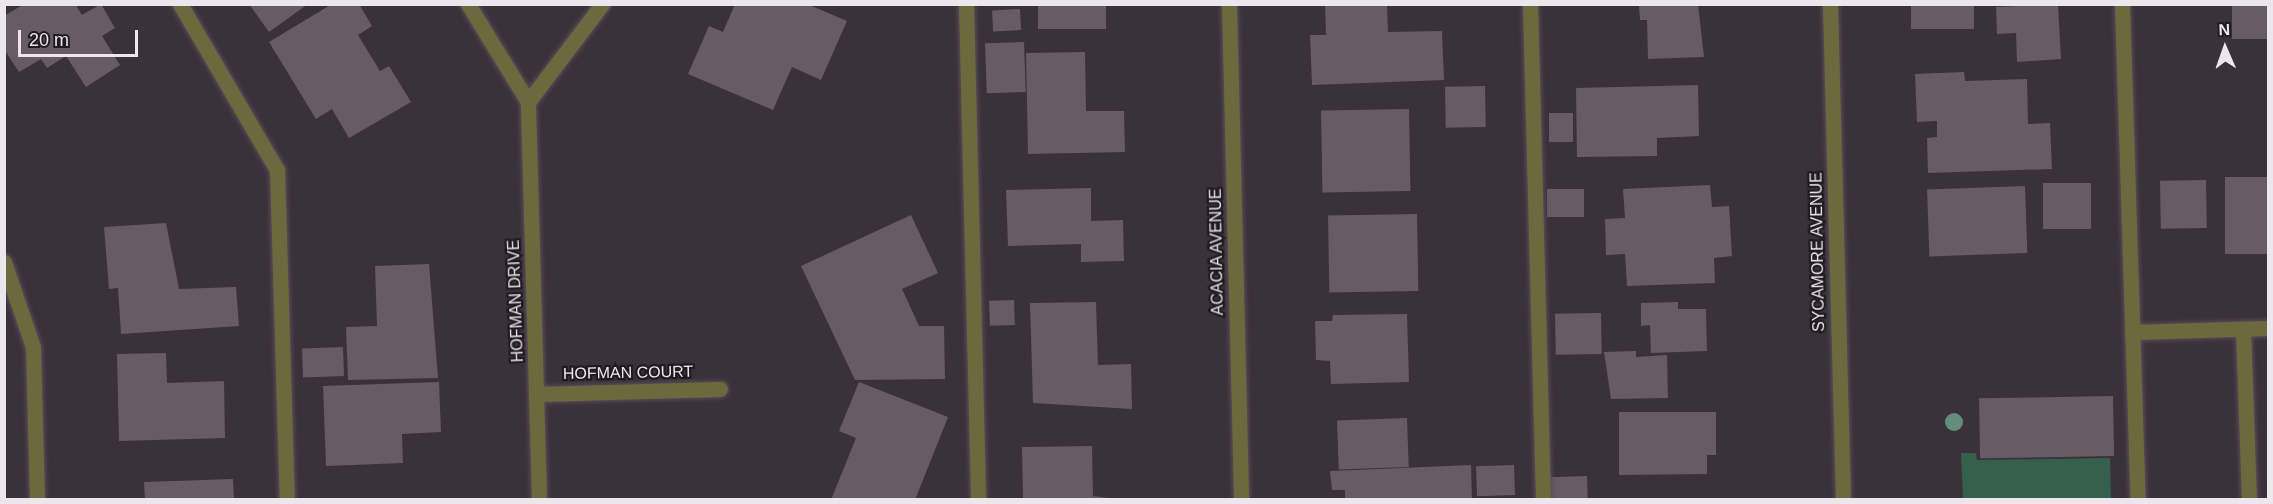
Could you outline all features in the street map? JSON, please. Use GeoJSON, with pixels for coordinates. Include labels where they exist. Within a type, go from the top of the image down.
{"type":"FeatureCollection","features":[{"type":"Feature","properties":{"kind":"street"},"geometry":{"type":"LineString","coordinates":[[180,4],[277,170],[287,500]]}},
{"type":"Feature","properties":{"kind":"street","name":"HOFMAN DRIVE"},"geometry":{"type":"LineString","coordinates":[[468,4],[528,102],[539,500]]}},
{"type":"Feature","properties":{"kind":"street"},"geometry":{"type":"LineString","coordinates":[[528,102],[602,4]]}},
{"type":"Feature","properties":{"kind":"street"},"geometry":{"type":"LineString","coordinates":[[966,4],[978,500]]}},
{"type":"Feature","properties":{"kind":"street","name":"ACACIA AVENUE"},"geometry":{"type":"LineString","coordinates":[[1228,4],[1241,500]]}},
{"type":"Feature","properties":{"kind":"street"},"geometry":{"type":"LineString","coordinates":[[1530,4],[1543,500]]}},
{"type":"Feature","properties":{"kind":"street","name":"SYCAMORE AVENUE"},"geometry":{"type":"LineString","coordinates":[[1830,4],[1843,500]]}},
{"type":"Feature","properties":{"kind":"street"},"geometry":{"type":"LineString","coordinates":[[2122,4],[2138,500]]}},
{"type":"Feature","properties":{"kind":"street"},"geometry":{"type":"LineString","coordinates":[[4,262],[33,347],[37,500]]}},
{"type":"Feature","properties":{"kind":"street"},"geometry":{"type":"LineString","coordinates":[[2132,332],[2268,328]]}},
{"type":"Feature","properties":{"kind":"street"},"geometry":{"type":"LineString","coordinates":[[2243,329],[2249,500]]}},
{"type":"Feature","properties":{"kind":"street","name":"HOFMAN COURT"},"geometry":{"type":"LineString","coordinates":[[536,394],[720,389]]}},
{"type":"Feature","properties":{"kind":"green space"},"geometry":{"type":"Polygon","coordinates":[[[1961,453],[1976,453],[1977,460],[2110,458],[2111,499],[1963,499],[1961,453]]]}},
{"type":"Feature","properties":{"kind":"building"},"geometry":{"type":"Polygon","coordinates":[[[24,4],[75,4],[82,15],[101,4],[115,28],[102,36],[120,65],[86,87],[66,56],[47,68],[41,59],[19,72],[4,49],[4,16],[24,4]]]}},
{"type":"Feature","properties":{"kind":"building"},"geometry":{"type":"Polygon","coordinates":[[[249,4],[308,4],[269,32],[249,4]]]}},
{"type":"Feature","properties":{"kind":"building"},"geometry":{"type":"Polygon","coordinates":[[[332,4],[359,4],[372,26],[358,35],[380,71],[389,66],[411,102],[349,138],[332,109],[316,119],[269,42],[332,4]]]}},
{"type":"Feature","properties":{"kind":"building"},"geometry":{"type":"Polygon","coordinates":[[[735,4],[807,4],[847,21],[821,80],[792,67],[773,110],[688,74],[709,26],[723,32],[735,4]]]}},
{"type":"Feature","properties":{"kind":"building"},"geometry":{"type":"Polygon","coordinates":[[[1038,4],[1106,4],[1106,29],[1038,29],[1038,4]]]}},
{"type":"Feature","properties":{"kind":"building"},"geometry":{"type":"Polygon","coordinates":[[[1325,4],[1387,4],[1388,32],[1442,31],[1444,80],[1312,85],[1310,35],[1326,35],[1325,4]]]}},
{"type":"Feature","properties":{"kind":"building"},"geometry":{"type":"Polygon","coordinates":[[[1639,4],[1698,4],[1704,57],[1648,59],[1647,20],[1640,20],[1639,4]]]}},
{"type":"Feature","properties":{"kind":"building"},"geometry":{"type":"Polygon","coordinates":[[[1911,4],[1974,4],[1974,29],[1911,29],[1911,4]]]}},
{"type":"Feature","properties":{"kind":"building"},"geometry":{"type":"Polygon","coordinates":[[[2058,4],[2061,59],[2017,62],[2016,33],[1997,34],[1996,7],[2058,4]]]}},
{"type":"Feature","properties":{"kind":"building"},"geometry":{"type":"Polygon","coordinates":[[[2232,4],[2268,4],[2268,39],[2232,39],[2232,4]]]}},
{"type":"Feature","properties":{"kind":"building"},"geometry":{"type":"Polygon","coordinates":[[[1020,9],[1021,30],[993,31],[992,10],[1020,9]]]}},
{"type":"Feature","properties":{"kind":"building"},"geometry":{"type":"Polygon","coordinates":[[[1024,42],[1026,92],[987,93],[985,43],[1024,42]]]}},
{"type":"Feature","properties":{"kind":"building"},"geometry":{"type":"Polygon","coordinates":[[[1085,52],[1086,111],[1124,111],[1125,152],[1028,154],[1026,53],[1085,52]]]}},
{"type":"Feature","properties":{"kind":"building"},"geometry":{"type":"Polygon","coordinates":[[[1964,72],[1965,81],[2027,79],[2028,124],[2050,123],[2052,169],[1928,173],[1927,138],[1937,137],[1937,121],[1917,122],[1915,74],[1964,72]]]}},
{"type":"Feature","properties":{"kind":"building"},"geometry":{"type":"Polygon","coordinates":[[[1698,85],[1699,136],[1657,138],[1657,156],[1577,157],[1576,88],[1698,85]]]}},
{"type":"Feature","properties":{"kind":"building"},"geometry":{"type":"Polygon","coordinates":[[[1485,86],[1486,127],[1446,128],[1445,87],[1485,86]]]}},
{"type":"Feature","properties":{"kind":"building"},"geometry":{"type":"Polygon","coordinates":[[[1409,109],[1410,191],[1322,193],[1321,111],[1409,109]]]}},
{"type":"Feature","properties":{"kind":"building"},"geometry":{"type":"Polygon","coordinates":[[[1549,113],[1573,113],[1573,142],[1549,142],[1549,113]]]}},
{"type":"Feature","properties":{"kind":"building"},"geometry":{"type":"Polygon","coordinates":[[[2225,177],[2268,177],[2268,254],[2225,254],[2225,177]]]}},
{"type":"Feature","properties":{"kind":"building"},"geometry":{"type":"Polygon","coordinates":[[[2206,180],[2207,228],[2161,229],[2160,181],[2206,180]]]}},
{"type":"Feature","properties":{"kind":"building"},"geometry":{"type":"Polygon","coordinates":[[[2043,183],[2091,183],[2091,229],[2043,229],[2043,183]]]}},
{"type":"Feature","properties":{"kind":"building"},"geometry":{"type":"Polygon","coordinates":[[[1710,185],[1712,207],[1729,206],[1732,256],[1714,258],[1715,283],[1627,286],[1625,254],[1606,255],[1605,219],[1625,218],[1623,189],[1710,185]]]}},
{"type":"Feature","properties":{"kind":"building"},"geometry":{"type":"Polygon","coordinates":[[[2025,186],[2027,253],[1929,256],[1927,189],[2025,186]]]}},
{"type":"Feature","properties":{"kind":"building"},"geometry":{"type":"Polygon","coordinates":[[[1091,188],[1091,221],[1123,220],[1124,261],[1081,262],[1081,244],[1008,246],[1006,190],[1091,188]]]}},
{"type":"Feature","properties":{"kind":"building"},"geometry":{"type":"Polygon","coordinates":[[[1547,189],[1584,189],[1584,217],[1547,217],[1547,189]]]}},
{"type":"Feature","properties":{"kind":"building"},"geometry":{"type":"Polygon","coordinates":[[[1417,214],[1418,291],[1329,293],[1328,216],[1417,214]]]}},
{"type":"Feature","properties":{"kind":"building"},"geometry":{"type":"Polygon","coordinates":[[[911,215],[938,273],[902,289],[919,326],[944,326],[945,379],[855,380],[801,266],[911,215]]]}},
{"type":"Feature","properties":{"kind":"building"},"geometry":{"type":"Polygon","coordinates":[[[166,223],[179,289],[236,287],[239,326],[121,334],[118,288],[109,289],[104,227],[166,223]]]}},
{"type":"Feature","properties":{"kind":"building"},"geometry":{"type":"Polygon","coordinates":[[[429,264],[438,378],[348,380],[346,327],[377,326],[375,266],[429,264]]]}},
{"type":"Feature","properties":{"kind":"building"},"geometry":{"type":"Polygon","coordinates":[[[1014,300],[1015,325],[990,326],[989,301],[1014,300]]]}},
{"type":"Feature","properties":{"kind":"building"},"geometry":{"type":"Polygon","coordinates":[[[1096,302],[1098,365],[1131,364],[1132,409],[1033,403],[1030,303],[1096,302]]]}},
{"type":"Feature","properties":{"kind":"building"},"geometry":{"type":"Polygon","coordinates":[[[1678,302],[1678,309],[1706,309],[1707,351],[1651,353],[1650,325],[1641,326],[1641,303],[1678,302]]]}},
{"type":"Feature","properties":{"kind":"building"},"geometry":{"type":"Polygon","coordinates":[[[1601,313],[1602,354],[1556,355],[1555,314],[1601,313]]]}},
{"type":"Feature","properties":{"kind":"building"},"geometry":{"type":"Polygon","coordinates":[[[1407,314],[1409,382],[1331,384],[1330,361],[1316,360],[1315,321],[1332,321],[1333,315],[1407,314]]]}},
{"type":"Feature","properties":{"kind":"building"},"geometry":{"type":"Polygon","coordinates":[[[343,347],[344,376],[303,377],[302,348],[343,347]]]}},
{"type":"Feature","properties":{"kind":"building"},"geometry":{"type":"Polygon","coordinates":[[[1636,351],[1636,357],[1667,355],[1668,398],[1611,399],[1604,352],[1636,351]]]}},
{"type":"Feature","properties":{"kind":"building"},"geometry":{"type":"Polygon","coordinates":[[[166,353],[167,383],[224,381],[225,438],[119,441],[117,354],[166,353]]]}},
{"type":"Feature","properties":{"kind":"building"},"geometry":{"type":"Polygon","coordinates":[[[439,382],[441,432],[402,434],[403,463],[326,466],[323,386],[439,382]]]}},
{"type":"Feature","properties":{"kind":"building"},"geometry":{"type":"Polygon","coordinates":[[[859,382],[948,417],[915,500],[831,500],[856,438],[839,431],[859,382]]]}},
{"type":"Feature","properties":{"kind":"building"},"geometry":{"type":"Polygon","coordinates":[[[2113,396],[2114,456],[1980,458],[1979,398],[2113,396]]]}},
{"type":"Feature","properties":{"kind":"building"},"geometry":{"type":"Polygon","coordinates":[[[1619,412],[1716,412],[1716,455],[1707,455],[1707,474],[1619,475],[1619,412]]]}},
{"type":"Feature","properties":{"kind":"building"},"geometry":{"type":"Polygon","coordinates":[[[1407,418],[1409,467],[1339,469],[1337,420],[1407,418]]]}},
{"type":"Feature","properties":{"kind":"building"},"geometry":{"type":"Polygon","coordinates":[[[1092,446],[1093,496],[1124,500],[1023,500],[1022,447],[1092,446]]]}},
{"type":"Feature","properties":{"kind":"building"},"geometry":{"type":"Polygon","coordinates":[[[1471,465],[1472,500],[1345,500],[1345,490],[1332,490],[1330,471],[1471,465]]]}},
{"type":"Feature","properties":{"kind":"building"},"geometry":{"type":"Polygon","coordinates":[[[1514,465],[1515,495],[1477,496],[1476,466],[1514,465]]]}},
{"type":"Feature","properties":{"kind":"building"},"geometry":{"type":"Polygon","coordinates":[[[1587,476],[1588,500],[1550,500],[1549,477],[1587,476]]]}},
{"type":"Feature","properties":{"kind":"building"},"geometry":{"type":"Polygon","coordinates":[[[233,479],[234,500],[145,500],[144,482],[233,479]]]}}]}
